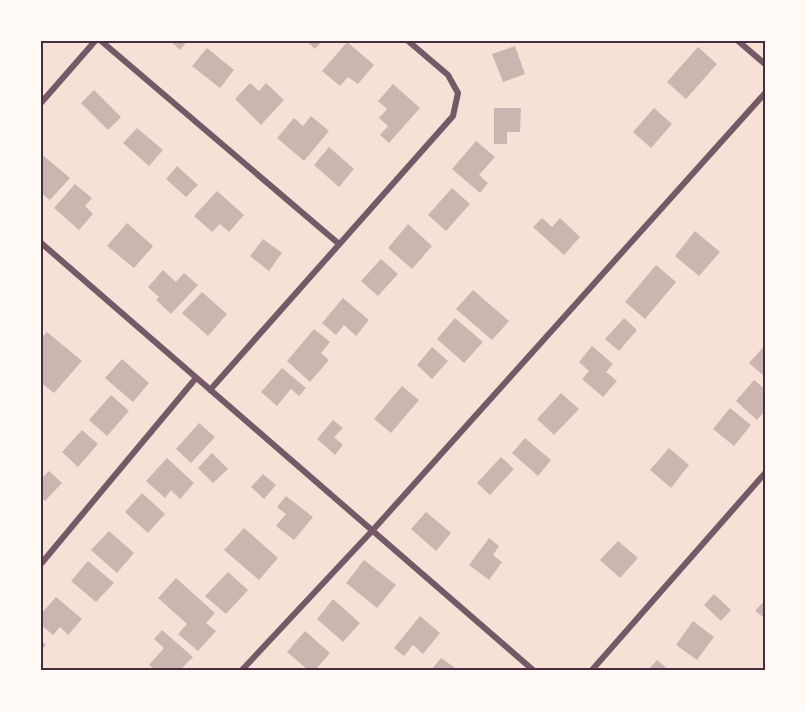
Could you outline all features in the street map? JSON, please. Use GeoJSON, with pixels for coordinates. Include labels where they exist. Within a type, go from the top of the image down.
{"type":"FeatureCollection","features":[{"type":"Feature","properties":{"kind":"street"},"geometry":{"type":"LineString","coordinates":[[40,104],[98,40],[339,244]]}},
{"type":"Feature","properties":{"kind":"street"},"geometry":{"type":"LineString","coordinates":[[210,390],[453,116],[458,93],[448,75],[408,40]]}},
{"type":"Feature","properties":{"kind":"street"},"geometry":{"type":"LineString","coordinates":[[737,40],[765,65]]}},
{"type":"Feature","properties":{"kind":"street"},"geometry":{"type":"LineString","coordinates":[[242,670],[372,531],[765,92]]}},
{"type":"Feature","properties":{"kind":"street"},"geometry":{"type":"LineString","coordinates":[[40,242],[533,670]]}},
{"type":"Feature","properties":{"kind":"street"},"geometry":{"type":"LineString","coordinates":[[40,565],[196,378]]}},
{"type":"Feature","properties":{"kind":"street"},"geometry":{"type":"LineString","coordinates":[[592,670],[765,472]]}},
{"type":"Feature","properties":{"kind":"building"},"geometry":{"type":"Polygon","coordinates":[[[169,40],[188,40],[180,50],[169,40]]]}},
{"type":"Feature","properties":{"kind":"building"},"geometry":{"type":"Polygon","coordinates":[[[305,40],[323,40],[315,49],[305,40]]]}},
{"type":"Feature","properties":{"kind":"building"},"geometry":{"type":"Polygon","coordinates":[[[347,42],[374,65],[358,84],[348,77],[340,86],[322,71],[347,42]]]}},
{"type":"Feature","properties":{"kind":"building"},"geometry":{"type":"Polygon","coordinates":[[[515,46],[525,74],[503,82],[492,54],[515,46]]]}},
{"type":"Feature","properties":{"kind":"building"},"geometry":{"type":"Polygon","coordinates":[[[698,47],[717,64],[686,99],[667,82],[698,47]]]}},
{"type":"Feature","properties":{"kind":"building"},"geometry":{"type":"Polygon","coordinates":[[[207,48],[234,70],[220,88],[192,66],[207,48]]]}},
{"type":"Feature","properties":{"kind":"building"},"geometry":{"type":"Polygon","coordinates":[[[250,83],[259,91],[266,83],[284,100],[261,125],[235,99],[250,83]]]}},
{"type":"Feature","properties":{"kind":"building"},"geometry":{"type":"Polygon","coordinates":[[[393,84],[420,108],[389,143],[380,135],[388,126],[379,118],[387,109],[378,101],[393,84]]]}},
{"type":"Feature","properties":{"kind":"building"},"geometry":{"type":"Polygon","coordinates":[[[94,90],[121,117],[108,130],[81,103],[94,90]]]}},
{"type":"Feature","properties":{"kind":"building"},"geometry":{"type":"Polygon","coordinates":[[[494,108],[521,108],[520,132],[507,132],[507,144],[494,144],[494,108]]]}},
{"type":"Feature","properties":{"kind":"building"},"geometry":{"type":"Polygon","coordinates":[[[654,108],[672,124],[651,148],[633,132],[654,108]]]}},
{"type":"Feature","properties":{"kind":"building"},"geometry":{"type":"Polygon","coordinates":[[[311,116],[329,131],[304,161],[277,138],[294,118],[303,126],[311,116]]]}},
{"type":"Feature","properties":{"kind":"building"},"geometry":{"type":"Polygon","coordinates":[[[137,128],[163,150],[149,166],[123,143],[137,128]]]}},
{"type":"Feature","properties":{"kind":"building"},"geometry":{"type":"Polygon","coordinates":[[[476,141],[495,157],[479,175],[488,183],[480,193],[452,169],[476,141]]]}},
{"type":"Feature","properties":{"kind":"building"},"geometry":{"type":"Polygon","coordinates":[[[329,147],[354,169],[339,187],[314,165],[329,147]]]}},
{"type":"Feature","properties":{"kind":"building"},"geometry":{"type":"Polygon","coordinates":[[[40,153],[70,178],[50,200],[40,192],[40,153]]]}},
{"type":"Feature","properties":{"kind":"building"},"geometry":{"type":"Polygon","coordinates":[[[177,166],[198,185],[186,197],[166,179],[177,166]]]}},
{"type":"Feature","properties":{"kind":"building"},"geometry":{"type":"Polygon","coordinates":[[[75,184],[92,198],[85,206],[93,214],[79,230],[54,208],[75,184]]]}},
{"type":"Feature","properties":{"kind":"building"},"geometry":{"type":"Polygon","coordinates":[[[452,188],[470,204],[446,231],[428,215],[452,188]]]}},
{"type":"Feature","properties":{"kind":"building"},"geometry":{"type":"Polygon","coordinates":[[[217,191],[244,215],[229,232],[220,224],[212,232],[194,216],[217,191]]]}},
{"type":"Feature","properties":{"kind":"building"},"geometry":{"type":"Polygon","coordinates":[[[542,218],[552,227],[560,218],[580,237],[564,255],[533,227],[542,218]]]}},
{"type":"Feature","properties":{"kind":"building"},"geometry":{"type":"Polygon","coordinates":[[[127,223],[153,246],[134,268],[107,246],[127,223]]]}},
{"type":"Feature","properties":{"kind":"building"},"geometry":{"type":"Polygon","coordinates":[[[408,224],[432,246],[412,269],[388,248],[408,224]]]}},
{"type":"Feature","properties":{"kind":"building"},"geometry":{"type":"Polygon","coordinates":[[[695,231],[720,252],[699,276],[675,256],[695,231]]]}},
{"type":"Feature","properties":{"kind":"building"},"geometry":{"type":"Polygon","coordinates":[[[263,239],[282,253],[269,271],[250,256],[263,239]]]}},
{"type":"Feature","properties":{"kind":"building"},"geometry":{"type":"Polygon","coordinates":[[[381,259],[398,274],[378,296],[361,281],[381,259]]]}},
{"type":"Feature","properties":{"kind":"building"},"geometry":{"type":"Polygon","coordinates":[[[656,265],[676,282],[645,319],[625,302],[656,265]]]}},
{"type":"Feature","properties":{"kind":"building"},"geometry":{"type":"Polygon","coordinates":[[[163,270],[176,282],[184,273],[198,285],[171,314],[156,300],[159,297],[148,287],[163,270]]]}},
{"type":"Feature","properties":{"kind":"building"},"geometry":{"type":"Polygon","coordinates":[[[473,290],[509,321],[492,340],[456,309],[473,290]]]}},
{"type":"Feature","properties":{"kind":"building"},"geometry":{"type":"Polygon","coordinates":[[[202,292],[227,314],[208,336],[182,313],[202,292]]]}},
{"type":"Feature","properties":{"kind":"building"},"geometry":{"type":"Polygon","coordinates":[[[343,298],[369,320],[356,336],[344,325],[336,335],[322,323],[343,298]]]}},
{"type":"Feature","properties":{"kind":"building"},"geometry":{"type":"Polygon","coordinates":[[[455,318],[483,342],[464,363],[437,339],[455,318]]]}},
{"type":"Feature","properties":{"kind":"building"},"geometry":{"type":"Polygon","coordinates":[[[624,318],[637,330],[619,351],[605,339],[624,318]]]}},
{"type":"Feature","properties":{"kind":"building"},"geometry":{"type":"Polygon","coordinates":[[[314,329],[330,342],[321,353],[329,360],[310,382],[287,361],[314,329]]]}},
{"type":"Feature","properties":{"kind":"building"},"geometry":{"type":"Polygon","coordinates":[[[47,332],[82,361],[54,393],[40,382],[40,340],[47,332]]]}},
{"type":"Feature","properties":{"kind":"building"},"geometry":{"type":"Polygon","coordinates":[[[766,344],[766,378],[749,363],[766,344]]]}},
{"type":"Feature","properties":{"kind":"building"},"geometry":{"type":"Polygon","coordinates":[[[592,346],[613,364],[606,372],[617,381],[603,397],[582,379],[589,371],[579,362],[592,346]]]}},
{"type":"Feature","properties":{"kind":"building"},"geometry":{"type":"Polygon","coordinates":[[[432,347],[448,361],[432,379],[417,365],[432,347]]]}},
{"type":"Feature","properties":{"kind":"building"},"geometry":{"type":"Polygon","coordinates":[[[122,359],[149,383],[133,402],[105,378],[122,359]]]}},
{"type":"Feature","properties":{"kind":"building"},"geometry":{"type":"Polygon","coordinates":[[[282,368],[306,388],[299,396],[291,389],[277,406],[261,392],[282,368]]]}},
{"type":"Feature","properties":{"kind":"building"},"geometry":{"type":"Polygon","coordinates":[[[754,380],[766,390],[766,410],[757,420],[736,401],[754,380]]]}},
{"type":"Feature","properties":{"kind":"building"},"geometry":{"type":"Polygon","coordinates":[[[402,386],[419,400],[391,433],[374,419],[402,386]]]}},
{"type":"Feature","properties":{"kind":"building"},"geometry":{"type":"Polygon","coordinates":[[[561,393],[579,409],[554,435],[537,419],[561,393]]]}},
{"type":"Feature","properties":{"kind":"building"},"geometry":{"type":"Polygon","coordinates":[[[111,395],[129,411],[107,436],[89,420],[111,395]]]}},
{"type":"Feature","properties":{"kind":"building"},"geometry":{"type":"Polygon","coordinates":[[[730,408],[751,425],[734,446],[713,429],[730,408]]]}},
{"type":"Feature","properties":{"kind":"building"},"geometry":{"type":"Polygon","coordinates":[[[333,420],[343,428],[334,437],[343,445],[335,455],[317,439],[333,420]]]}},
{"type":"Feature","properties":{"kind":"building"},"geometry":{"type":"Polygon","coordinates":[[[199,423],[215,437],[191,463],[176,449],[199,423]]]}},
{"type":"Feature","properties":{"kind":"building"},"geometry":{"type":"Polygon","coordinates":[[[82,430],[98,444],[78,467],[62,452],[82,430]]]}},
{"type":"Feature","properties":{"kind":"building"},"geometry":{"type":"Polygon","coordinates":[[[525,438],[551,460],[538,476],[512,453],[525,438]]]}},
{"type":"Feature","properties":{"kind":"building"},"geometry":{"type":"Polygon","coordinates":[[[669,448],[689,465],[671,488],[650,470],[669,448]]]}},
{"type":"Feature","properties":{"kind":"building"},"geometry":{"type":"Polygon","coordinates":[[[212,453],[228,469],[213,483],[198,468],[212,453]]]}},
{"type":"Feature","properties":{"kind":"building"},"geometry":{"type":"Polygon","coordinates":[[[501,457],[514,469],[490,495],[477,483],[501,457]]]}},
{"type":"Feature","properties":{"kind":"building"},"geometry":{"type":"Polygon","coordinates":[[[167,458],[194,483],[180,499],[171,490],[165,498],[146,481],[167,458]]]}},
{"type":"Feature","properties":{"kind":"building"},"geometry":{"type":"Polygon","coordinates":[[[49,471],[62,483],[45,501],[40,497],[40,480],[49,471]]]}},
{"type":"Feature","properties":{"kind":"building"},"geometry":{"type":"Polygon","coordinates":[[[263,474],[276,485],[264,499],[251,487],[263,474]]]}},
{"type":"Feature","properties":{"kind":"building"},"geometry":{"type":"Polygon","coordinates":[[[142,493],[165,514],[148,533],[125,512],[142,493]]]}},
{"type":"Feature","properties":{"kind":"building"},"geometry":{"type":"Polygon","coordinates":[[[286,496],[313,517],[294,540],[276,526],[286,514],[277,507],[286,496]]]}},
{"type":"Feature","properties":{"kind":"building"},"geometry":{"type":"Polygon","coordinates":[[[426,512],[451,533],[436,551],[411,529],[426,512]]]}},
{"type":"Feature","properties":{"kind":"building"},"geometry":{"type":"Polygon","coordinates":[[[244,528],[278,558],[259,580],[224,550],[244,528]]]}},
{"type":"Feature","properties":{"kind":"building"},"geometry":{"type":"Polygon","coordinates":[[[109,531],[134,553],[117,573],[91,550],[109,531]]]}},
{"type":"Feature","properties":{"kind":"building"},"geometry":{"type":"Polygon","coordinates":[[[489,538],[499,546],[493,555],[502,562],[489,580],[469,565],[489,538]]]}},
{"type":"Feature","properties":{"kind":"building"},"geometry":{"type":"Polygon","coordinates":[[[618,541],[638,558],[620,578],[600,560],[618,541]]]}},
{"type":"Feature","properties":{"kind":"building"},"geometry":{"type":"Polygon","coordinates":[[[364,560],[396,585],[377,608],[346,583],[364,560]]]}},
{"type":"Feature","properties":{"kind":"building"},"geometry":{"type":"Polygon","coordinates":[[[88,561],[114,583],[96,602],[71,581],[88,561]]]}},
{"type":"Feature","properties":{"kind":"building"},"geometry":{"type":"Polygon","coordinates":[[[228,572],[248,590],[226,614],[205,596],[228,572]]]}},
{"type":"Feature","properties":{"kind":"building"},"geometry":{"type":"Polygon","coordinates":[[[176,578],[215,613],[206,623],[216,631],[198,651],[178,634],[187,624],[158,598],[176,578]]]}},
{"type":"Feature","properties":{"kind":"building"},"geometry":{"type":"Polygon","coordinates":[[[714,594],[731,610],[721,621],[704,605],[714,594]]]}},
{"type":"Feature","properties":{"kind":"building"},"geometry":{"type":"Polygon","coordinates":[[[56,597],[82,619],[68,635],[60,627],[53,635],[40,624],[40,615],[56,597]]]}},
{"type":"Feature","properties":{"kind":"building"},"geometry":{"type":"Polygon","coordinates":[[[333,599],[360,623],[343,642],[317,619],[333,599]]]}},
{"type":"Feature","properties":{"kind":"building"},"geometry":{"type":"Polygon","coordinates":[[[766,599],[766,619],[755,611],[766,599]]]}},
{"type":"Feature","properties":{"kind":"building"},"geometry":{"type":"Polygon","coordinates":[[[420,616],[440,633],[423,654],[413,645],[404,656],[394,648],[420,616]]]}},
{"type":"Feature","properties":{"kind":"building"},"geometry":{"type":"Polygon","coordinates":[[[693,621],[714,637],[697,660],[676,645],[693,621]]]}},
{"type":"Feature","properties":{"kind":"building"},"geometry":{"type":"Polygon","coordinates":[[[162,630],[193,657],[180,670],[155,670],[149,665],[164,648],[154,639],[162,630]]]}},
{"type":"Feature","properties":{"kind":"building"},"geometry":{"type":"Polygon","coordinates":[[[305,631],[330,653],[315,670],[308,670],[287,652],[305,631]]]}},
{"type":"Feature","properties":{"kind":"building"},"geometry":{"type":"Polygon","coordinates":[[[40,639],[46,645],[40,651],[40,639]]]}},
{"type":"Feature","properties":{"kind":"building"},"geometry":{"type":"Polygon","coordinates":[[[441,658],[458,670],[431,670],[441,658]]]}},
{"type":"Feature","properties":{"kind":"building"},"geometry":{"type":"Polygon","coordinates":[[[657,660],[669,670],[648,670],[657,660]]]}}]}
